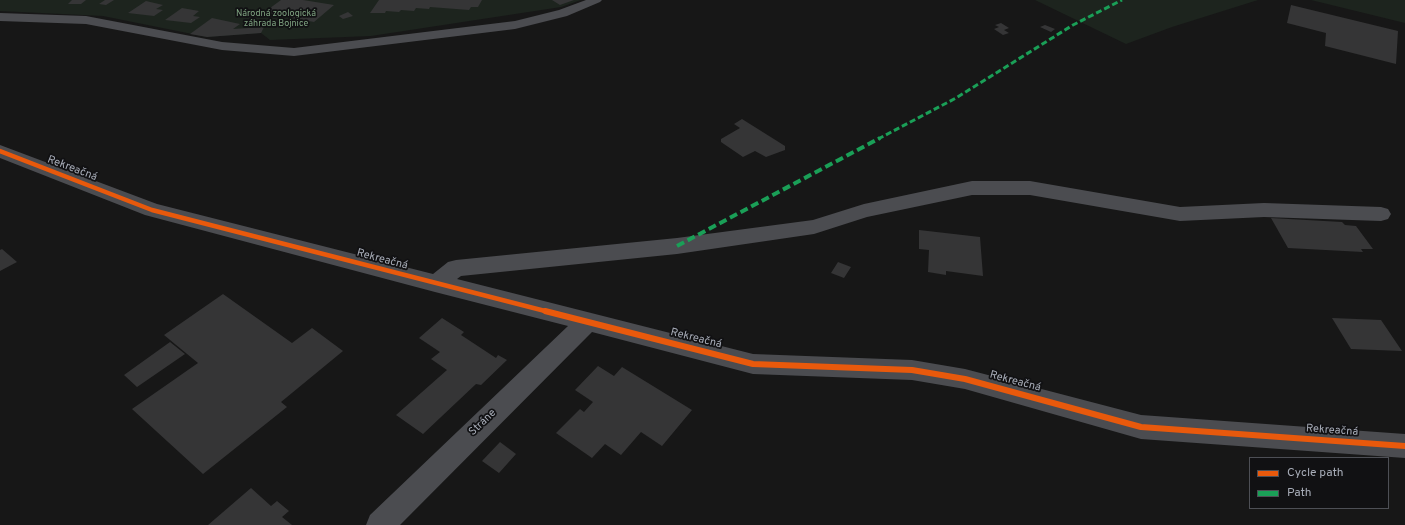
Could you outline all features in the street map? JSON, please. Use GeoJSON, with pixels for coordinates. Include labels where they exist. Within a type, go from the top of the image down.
{"type":"FeatureCollection","features":[{"type":"Feature","properties":{"kind":"street","name":"Rekreačná"},"geometry":{"type":"LineString","coordinates":[[0,151],[152,210],[435,284],[753,364],[912,370],[966,379],[1141,427],[1405,446]]}},
{"type":"Feature","properties":{"kind":"street"},"geometry":{"type":"LineString","coordinates":[[435,284],[456,268],[677,246],[814,227],[864,211],[972,188],[1030,188],[1180,214],[1264,210],[1382,214]]}},
{"type":"Feature","properties":{"kind":"street","name":"Stráne"},"geometry":{"type":"LineString","coordinates":[[380,525],[586,322]]}},
{"type":"Feature","properties":{"kind":"lane"},"geometry":{"type":"LineString","coordinates":[[0,17],[86,20],[222,46],[294,52],[515,25],[563,13],[596,0]]}},
{"type":"Feature","properties":{"kind":"green space","name":"Národná zoologická záhrada Bojnice"},"geometry":{"type":"Polygon","coordinates":[[[0,0],[581,0],[561,7],[371,36],[270,40],[261,33],[207,37],[103,16],[0,11],[0,0]]]}},
{"type":"Feature","properties":{"kind":"green space"},"geometry":{"type":"Polygon","coordinates":[[[1035,0],[1258,0],[1172,27],[1126,44],[1035,0]]]}},
{"type":"Feature","properties":{"kind":"green space"},"geometry":{"type":"Polygon","coordinates":[[[1311,0],[1405,0],[1405,23],[1311,0]]]}},
{"type":"Feature","properties":{"kind":"building"},"geometry":{"type":"Polygon","coordinates":[[[72,0],[86,0],[81,4],[68,4],[72,0]]]}},
{"type":"Feature","properties":{"kind":"building"},"geometry":{"type":"Polygon","coordinates":[[[105,0],[114,0],[106,5],[99,4],[105,0]]]}},
{"type":"Feature","properties":{"kind":"building"},"geometry":{"type":"Polygon","coordinates":[[[281,0],[303,0],[334,5],[314,22],[267,13],[262,14],[281,0]]]}},
{"type":"Feature","properties":{"kind":"building"},"geometry":{"type":"Polygon","coordinates":[[[379,0],[482,0],[478,7],[471,7],[469,10],[430,7],[429,9],[416,8],[414,11],[401,10],[399,12],[386,11],[385,13],[370,13],[379,0]]]}},
{"type":"Feature","properties":{"kind":"building"},"geometry":{"type":"Polygon","coordinates":[[[552,0],[574,0],[560,5],[552,0]]]}},
{"type":"Feature","properties":{"kind":"building"},"geometry":{"type":"Polygon","coordinates":[[[146,1],[163,5],[156,9],[163,10],[154,16],[128,13],[146,1]]]}},
{"type":"Feature","properties":{"kind":"building"},"geometry":{"type":"Polygon","coordinates":[[[1291,5],[1398,31],[1396,64],[1325,46],[1326,33],[1287,23],[1291,5]]]}},
{"type":"Feature","properties":{"kind":"building"},"geometry":{"type":"Polygon","coordinates":[[[182,8],[199,11],[193,16],[200,17],[191,23],[165,20],[182,8]]]}},
{"type":"Feature","properties":{"kind":"building"},"geometry":{"type":"Polygon","coordinates":[[[348,12],[353,16],[343,19],[339,16],[348,12]]]}},
{"type":"Feature","properties":{"kind":"building"},"geometry":{"type":"Polygon","coordinates":[[[212,18],[240,24],[233,29],[264,27],[261,33],[207,37],[190,34],[212,18]]]}},
{"type":"Feature","properties":{"kind":"building"},"geometry":{"type":"Polygon","coordinates":[[[1001,23],[1009,28],[1004,30],[1009,33],[1003,35],[994,29],[999,27],[995,25],[1001,23]]]}},
{"type":"Feature","properties":{"kind":"building"},"geometry":{"type":"Polygon","coordinates":[[[1045,25],[1055,29],[1051,32],[1040,27],[1045,25]]]}},
{"type":"Feature","properties":{"kind":"building"},"geometry":{"type":"Polygon","coordinates":[[[742,119],[785,146],[785,150],[766,157],[755,151],[743,157],[721,142],[721,139],[740,128],[734,124],[742,119]]]}},
{"type":"Feature","properties":{"kind":"building"},"geometry":{"type":"Polygon","coordinates":[[[1271,218],[1342,222],[1345,225],[1356,226],[1373,249],[1361,249],[1363,252],[1288,248],[1271,218]]]}},
{"type":"Feature","properties":{"kind":"building"},"geometry":{"type":"Polygon","coordinates":[[[919,230],[980,237],[983,276],[946,271],[946,275],[928,272],[929,250],[919,249],[919,230]]]}},
{"type":"Feature","properties":{"kind":"building"},"geometry":{"type":"Polygon","coordinates":[[[2,249],[17,262],[0,271],[0,250],[2,249]]]}},
{"type":"Feature","properties":{"kind":"building"},"geometry":{"type":"Polygon","coordinates":[[[838,262],[851,267],[844,278],[831,273],[838,262]]]}},
{"type":"Feature","properties":{"kind":"building"},"geometry":{"type":"Polygon","coordinates":[[[223,294],[292,343],[312,328],[343,351],[281,402],[287,407],[203,474],[132,409],[198,363],[164,335],[223,294]]]}},
{"type":"Feature","properties":{"kind":"building"},"geometry":{"type":"Polygon","coordinates":[[[442,318],[464,332],[461,335],[496,358],[498,355],[507,360],[481,385],[476,384],[423,434],[396,415],[447,370],[431,359],[440,352],[419,338],[442,318]]]}},
{"type":"Feature","properties":{"kind":"building"},"geometry":{"type":"Polygon","coordinates":[[[1332,318],[1381,320],[1402,351],[1351,349],[1332,318]]]}},
{"type":"Feature","properties":{"kind":"building"},"geometry":{"type":"Polygon","coordinates":[[[170,342],[185,354],[137,387],[124,375],[170,342]]]}},
{"type":"Feature","properties":{"kind":"building"},"geometry":{"type":"Polygon","coordinates":[[[598,366],[614,376],[622,367],[692,410],[662,446],[641,432],[621,455],[605,444],[592,458],[556,433],[580,409],[584,412],[593,402],[575,390],[598,366]]]}},
{"type":"Feature","properties":{"kind":"building"},"geometry":{"type":"Polygon","coordinates":[[[500,442],[516,454],[499,473],[482,461],[500,442]]]}},
{"type":"Feature","properties":{"kind":"building"},"geometry":{"type":"Polygon","coordinates":[[[251,488],[271,506],[277,501],[289,511],[282,517],[292,525],[208,525],[251,488]]]}},
{"type":"Feature","properties":{"kind":"marked path"},"geometry":{"type":"LineString","coordinates":[[677,246],[956,98],[1073,25],[1122,0]]}},
{"type":"Feature","properties":{"kind":"cycle path"},"geometry":{"type":"LineString","coordinates":[[0,151],[152,210],[753,364],[912,370],[965,379],[1141,427],[1405,446]]}}]}
